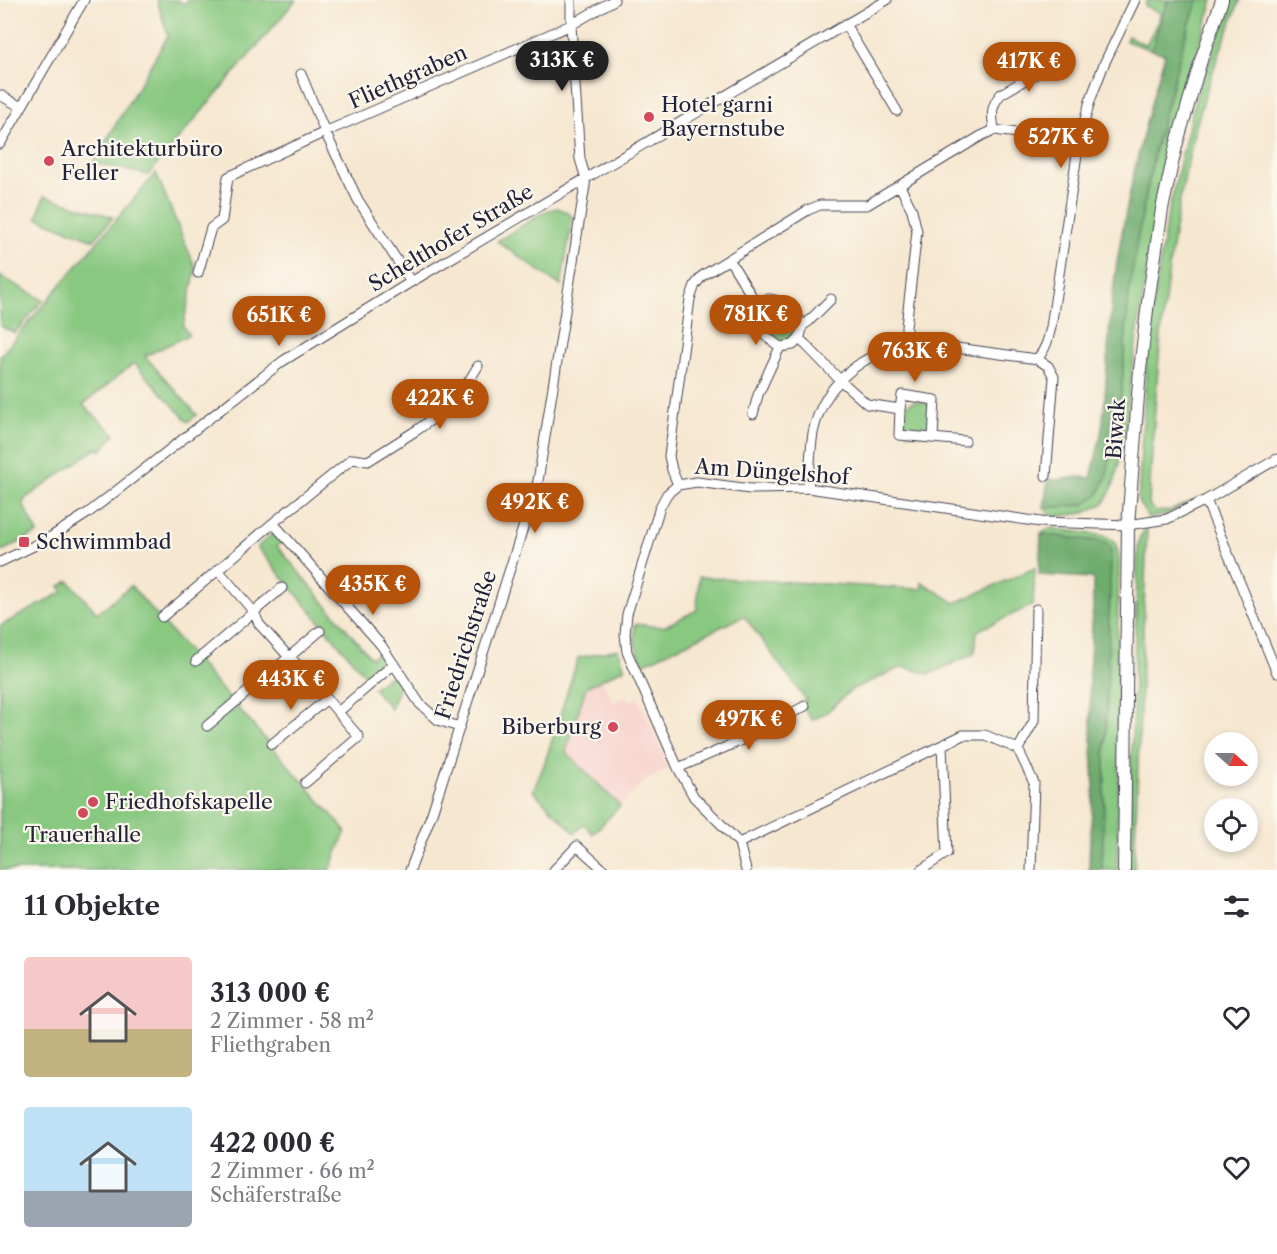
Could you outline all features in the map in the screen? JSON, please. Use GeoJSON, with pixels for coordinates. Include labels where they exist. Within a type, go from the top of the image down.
{"type":"FeatureCollection","features":[{"type":"Feature","properties":{"kind":"street"},"geometry":{"type":"LineString","coordinates":[[0,144],[84,0]]}},
{"type":"Feature","properties":{"kind":"street"},"geometry":{"type":"LineString","coordinates":[[571,0],[580,159],[586,179]]}},
{"type":"Feature","properties":{"kind":"street","name":"Fliethgraben"},"geometry":{"type":"LineString","coordinates":[[198,273],[211,228],[222,220],[228,177],[325,132],[571,25],[614,0]]}},
{"type":"Feature","properties":{"kind":"street","name":"Schelthofer Straße"},"geometry":{"type":"LineString","coordinates":[[0,562],[46,540],[88,513],[283,361],[411,282],[845,24],[870,4],[887,0]]}},
{"type":"Feature","properties":{"kind":"street"},"geometry":{"type":"LineString","coordinates":[[1037,359],[1047,345],[1051,327],[1079,141],[1090,101],[1104,64],[1135,0]]}},
{"type":"Feature","properties":{"kind":"street","name":"Biwak"},"geometry":{"type":"LineString","coordinates":[[1124,870],[1128,525],[1140,370],[1162,209],[1183,123],[1202,57],[1222,0]]}},
{"type":"Feature","properties":{"kind":"street"},"geometry":{"type":"LineString","coordinates":[[845,24],[897,111]]}},
{"type":"Feature","properties":{"kind":"street"},"geometry":{"type":"LineString","coordinates":[[994,130],[993,108],[1001,94],[1063,58]]}},
{"type":"Feature","properties":{"kind":"street"},"geometry":{"type":"LineString","coordinates":[[301,74],[325,132],[358,200],[411,282]]}},
{"type":"Feature","properties":{"kind":"street"},"geometry":{"type":"LineString","coordinates":[[0,95],[21,107]]}},
{"type":"Feature","properties":{"kind":"street"},"geometry":{"type":"LineString","coordinates":[[678,486],[669,456],[690,299],[695,285],[702,276],[808,210],[820,205],[831,204],[867,205],[994,130],[1079,141]]}},
{"type":"Feature","properties":{"kind":"street","name":"Friedrichstraße"},"geometry":{"type":"LineString","coordinates":[[410,870],[432,813],[538,481],[586,179]]}},
{"type":"Feature","properties":{"kind":"street"},"geometry":{"type":"LineString","coordinates":[[900,186],[912,210],[917,231],[906,344]]}},
{"type":"Feature","properties":{"kind":"street"},"geometry":{"type":"LineString","coordinates":[[729,259],[756,303]]}},
{"type":"Feature","properties":{"kind":"street"},"geometry":{"type":"LineString","coordinates":[[774,299],[798,316],[802,326],[802,332],[793,345],[780,347],[755,327],[752,310],[756,303],[774,299]]}},
{"type":"Feature","properties":{"kind":"street"},"geometry":{"type":"LineString","coordinates":[[802,326],[831,299]]}},
{"type":"Feature","properties":{"kind":"street"},"geometry":{"type":"LineString","coordinates":[[798,339],[867,404],[900,409]]}},
{"type":"Feature","properties":{"kind":"street"},"geometry":{"type":"LineString","coordinates":[[808,488],[813,434],[823,404],[831,391],[851,369],[879,352],[906,344],[927,344],[1037,359],[1048,366],[1054,377],[1046,476]]}},
{"type":"Feature","properties":{"kind":"street"},"geometry":{"type":"LineString","coordinates":[[753,414],[758,395],[780,347]]}},
{"type":"Feature","properties":{"kind":"street"},"geometry":{"type":"LineString","coordinates":[[162,616],[352,459],[368,461],[446,409],[461,394],[478,366]]}},
{"type":"Feature","properties":{"kind":"street"},"geometry":{"type":"LineString","coordinates":[[933,438],[935,400],[902,395],[899,435],[965,441]]}},
{"type":"Feature","properties":{"kind":"street","name":"Am Düngelshof"},"geometry":{"type":"LineString","coordinates":[[739,843],[693,797],[627,652],[625,634],[627,614],[660,507],[667,494],[678,486],[697,482],[750,489],[808,488],[1041,522],[1128,525],[1167,519],[1206,500],[1277,459]]}},
{"type":"Feature","properties":{"kind":"street"},"geometry":{"type":"LineString","coordinates":[[1206,500],[1277,673]]}},
{"type":"Feature","properties":{"kind":"street"},"geometry":{"type":"LineString","coordinates":[[273,523],[381,645],[420,704],[438,720],[459,727]]}},
{"type":"Feature","properties":{"kind":"street"},"geometry":{"type":"LineString","coordinates":[[218,570],[254,612],[259,624],[298,665],[359,737],[305,783]]}},
{"type":"Feature","properties":{"kind":"street"},"geometry":{"type":"LineString","coordinates":[[196,661],[282,588]]}},
{"type":"Feature","properties":{"kind":"street"},"geometry":{"type":"LineString","coordinates":[[1018,749],[1034,721],[1036,609]]}},
{"type":"Feature","properties":{"kind":"street"},"geometry":{"type":"LineString","coordinates":[[207,726],[320,631]]}},
{"type":"Feature","properties":{"kind":"street"},"geometry":{"type":"LineString","coordinates":[[338,712],[394,664]]}},
{"type":"Feature","properties":{"kind":"street"},"geometry":{"type":"LineString","coordinates":[[272,744],[327,699]]}},
{"type":"Feature","properties":{"kind":"street"},"geometry":{"type":"LineString","coordinates":[[678,768],[742,740],[805,706]]}},
{"type":"Feature","properties":{"kind":"street"},"geometry":{"type":"LineString","coordinates":[[746,870],[739,843],[963,735],[986,735],[1018,749],[1034,783],[1031,870]]}},
{"type":"Feature","properties":{"kind":"street"},"geometry":{"type":"LineString","coordinates":[[923,870],[947,853],[942,746]]}},
{"type":"Feature","properties":{"kind":"street"},"geometry":{"type":"LineString","coordinates":[[554,870],[578,846],[604,870]]}},
{"type":"Feature","properties":{"kind":"shaded area","name":"Biberburg"},"geometry":{"type":"Polygon","coordinates":[[[602,679],[613,702],[627,696],[630,701],[638,698],[670,768],[646,780],[620,806],[566,752],[586,687],[602,679]]]}},
{"type":"Feature","properties":{"kind":"green space"},"geometry":{"type":"Polygon","coordinates":[[[157,0],[178,0],[184,4],[188,0],[296,0],[148,175],[93,163],[168,36],[157,0]]]}},
{"type":"Feature","properties":{"kind":"green space"},"geometry":{"type":"Polygon","coordinates":[[[1147,0],[1168,0],[1152,50],[1126,41],[1128,36],[1146,45],[1161,14],[1145,6],[1147,0]]]}},
{"type":"Feature","properties":{"kind":"green space"},"geometry":{"type":"Polygon","coordinates":[[[1168,0],[1198,0],[1184,40],[1155,149],[1138,236],[1129,292],[1120,411],[1106,479],[1098,495],[1083,505],[1044,508],[1048,479],[1091,478],[1103,420],[1116,269],[1137,161],[1165,54],[1152,50],[1168,0]]]}},
{"type":"Feature","properties":{"kind":"green space"},"geometry":{"type":"Polygon","coordinates":[[[1198,0],[1213,0],[1187,85],[1153,225],[1124,439],[1115,480],[1103,504],[1084,513],[1053,517],[1044,508],[1083,504],[1120,411],[1129,292],[1138,236],[1155,149],[1184,40],[1198,0]]]}},
{"type":"Feature","properties":{"kind":"green space"},"geometry":{"type":"Polygon","coordinates":[[[1231,0],[1240,0],[1203,101],[1187,164],[1170,260],[1159,358],[1149,504],[1155,512],[1171,510],[1198,499],[1163,516],[1148,518],[1138,501],[1148,339],[1166,223],[1195,100],[1231,0]]]}},
{"type":"Feature","properties":{"kind":"green space"},"geometry":{"type":"Polygon","coordinates":[[[156,173],[196,269],[183,326],[189,335],[145,356],[197,415],[188,422],[134,363],[83,405],[115,434],[101,451],[99,448],[93,451],[25,499],[23,504],[38,533],[0,552],[0,356],[156,173]]]}},
{"type":"Feature","properties":{"kind":"green space"},"geometry":{"type":"Polygon","coordinates":[[[44,196],[113,217],[94,240],[37,218],[44,196]]]}},
{"type":"Feature","properties":{"kind":"green space"},"geometry":{"type":"Polygon","coordinates":[[[557,208],[573,217],[561,286],[497,241],[546,211],[557,208]]]}},
{"type":"Feature","properties":{"kind":"green space"},"geometry":{"type":"Polygon","coordinates":[[[0,276],[43,300],[15,333],[0,326],[0,276]]]}},
{"type":"Feature","properties":{"kind":"green space"},"geometry":{"type":"Polygon","coordinates":[[[772,302],[790,313],[798,323],[797,334],[792,340],[777,341],[756,322],[755,314],[759,308],[772,302]]]}},
{"type":"Feature","properties":{"kind":"green space"},"geometry":{"type":"Polygon","coordinates":[[[917,401],[927,403],[930,411],[930,424],[923,434],[908,433],[904,423],[907,405],[917,401]]]}},
{"type":"Feature","properties":{"kind":"green space"},"geometry":{"type":"Polygon","coordinates":[[[1050,528],[1105,536],[1114,542],[1118,551],[1117,870],[1102,870],[1111,551],[1103,542],[1041,534],[1050,528]]]}},
{"type":"Feature","properties":{"kind":"green space"},"geometry":{"type":"Polygon","coordinates":[[[1147,529],[1134,870],[1128,870],[1138,546],[1141,535],[1147,529]]]}},
{"type":"Feature","properties":{"kind":"green space"},"geometry":{"type":"Polygon","coordinates":[[[276,534],[284,540],[277,546],[371,658],[379,652],[382,656],[383,662],[380,667],[367,678],[257,547],[276,534]]]}},
{"type":"Feature","properties":{"kind":"green space"},"geometry":{"type":"Polygon","coordinates":[[[1041,534],[1103,542],[1109,545],[1111,551],[1102,870],[1089,870],[1094,791],[1089,677],[1093,578],[1039,575],[1041,534]]]}},
{"type":"Feature","properties":{"kind":"green space"},"geometry":{"type":"Polygon","coordinates":[[[1035,568],[1033,605],[977,631],[975,653],[930,674],[902,667],[851,690],[826,713],[812,720],[800,703],[806,700],[744,616],[643,664],[634,641],[635,624],[663,627],[697,610],[699,577],[917,589],[922,588],[922,582],[955,603],[1035,568]]]}},
{"type":"Feature","properties":{"kind":"green space"},"geometry":{"type":"Polygon","coordinates":[[[69,581],[97,613],[131,586],[346,831],[330,870],[0,870],[0,626],[63,592],[60,586],[69,581]]]}},
{"type":"Feature","properties":{"kind":"green space"},"geometry":{"type":"Polygon","coordinates":[[[618,649],[625,668],[586,687],[566,752],[620,806],[593,834],[584,824],[575,833],[533,791],[544,765],[578,658],[618,649]]]}},
{"type":"Feature","properties":{"kind":"green space"},"geometry":{"type":"Polygon","coordinates":[[[392,676],[400,683],[391,709],[373,688],[392,676]]]}},
{"type":"Feature","properties":{"kind":"place","name":"Hotel garni Bayernstube"},"geometry":{"type":"Point","coordinates":[649,117]}},
{"type":"Feature","properties":{"kind":"place","name":"Architekturbüro Feller"},"geometry":{"type":"Point","coordinates":[49,161]}},
{"type":"Feature","properties":{"kind":"place","name":"Schwimmbad"},"geometry":{"type":"Point","coordinates":[24,542]}},
{"type":"Feature","properties":{"kind":"place","name":"Biberburg"},"geometry":{"type":"Point","coordinates":[613,727]}},
{"type":"Feature","properties":{"kind":"place","name":"Friedhofskapelle"},"geometry":{"type":"Point","coordinates":[93,802]}},
{"type":"Feature","properties":{"kind":"place","name":"Trauerhalle"},"geometry":{"type":"Point","coordinates":[83,813]}}]}
